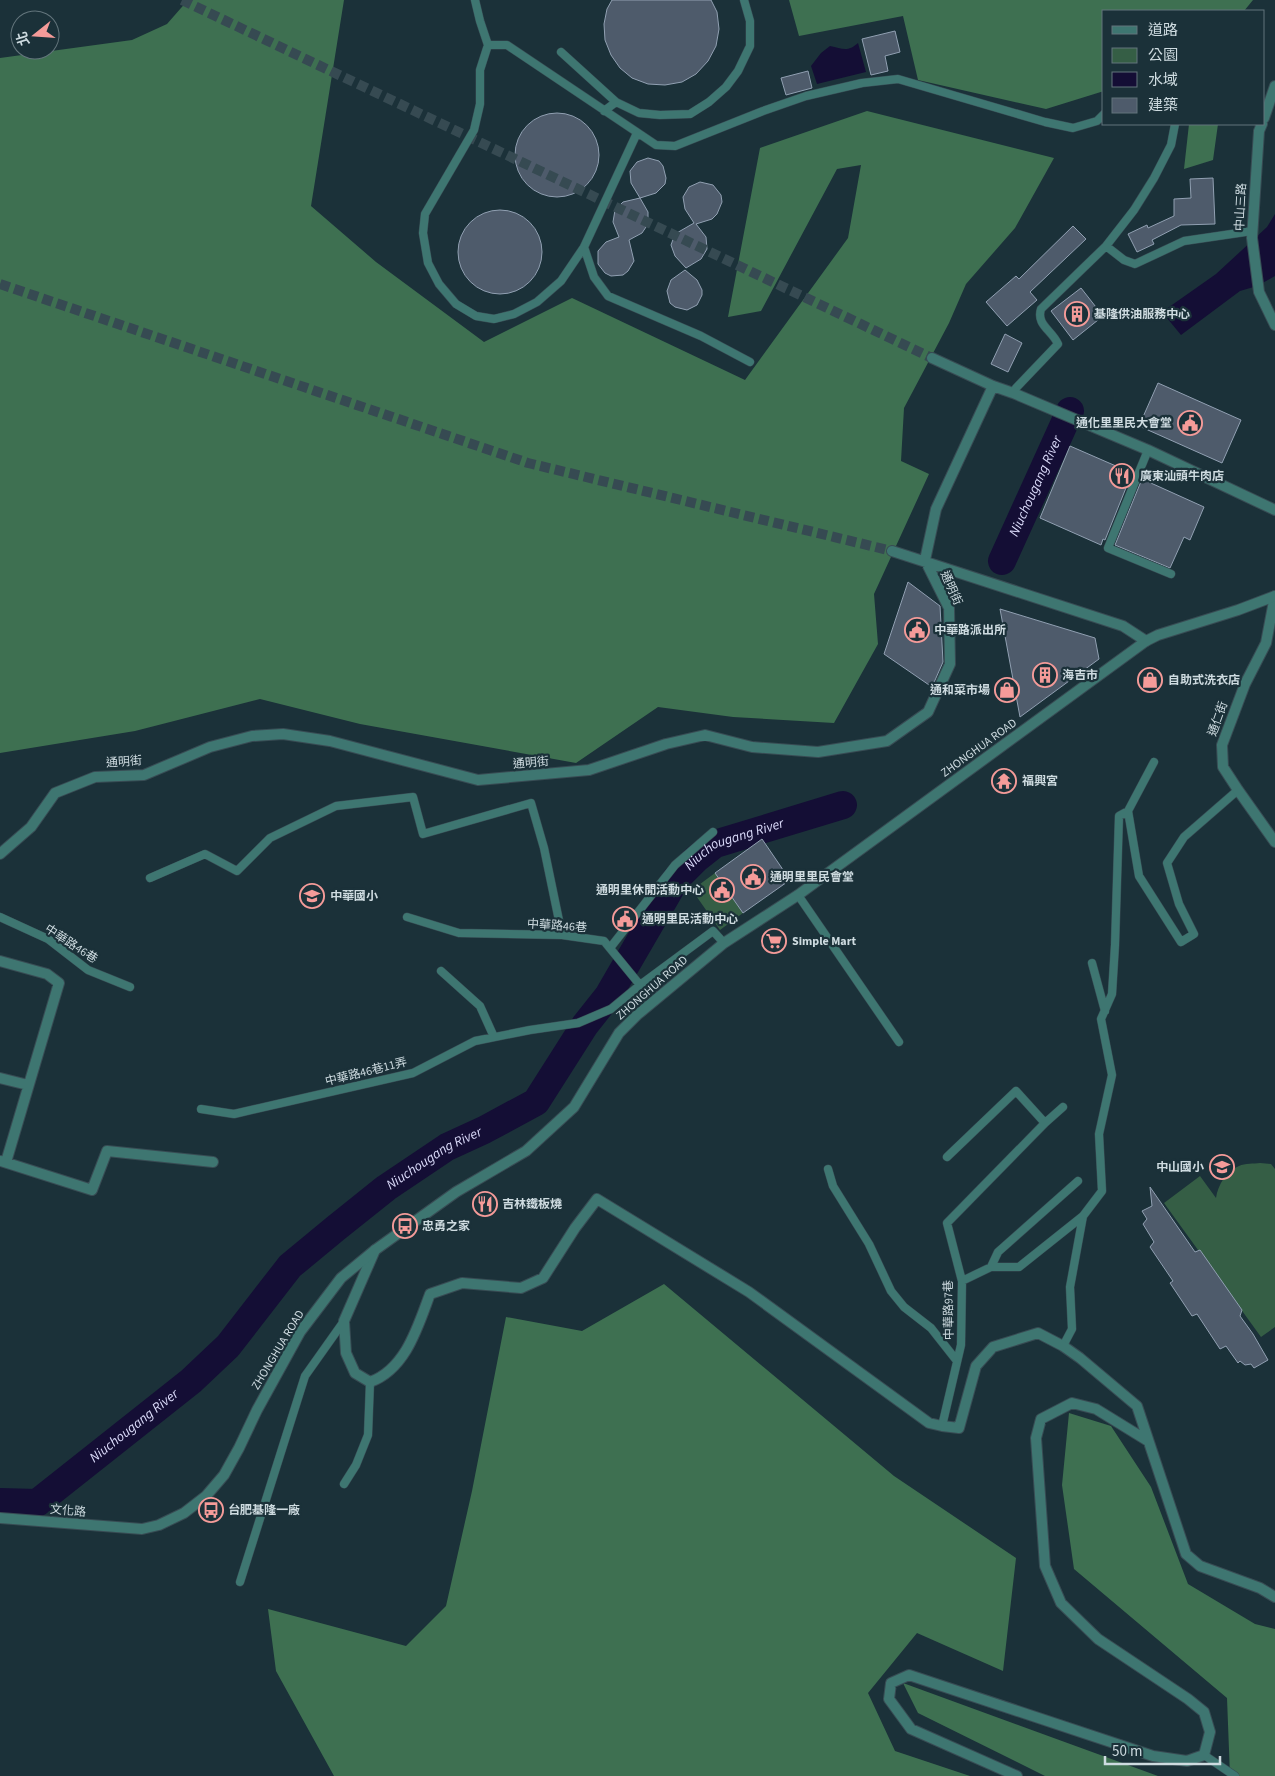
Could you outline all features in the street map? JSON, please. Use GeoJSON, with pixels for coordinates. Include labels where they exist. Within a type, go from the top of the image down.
{"type":"FeatureCollection","features":[{"type":"Feature","properties":{"kind":"street"},"geometry":{"type":"LineString","coordinates":[[1265,115],[1275,86]]}},
{"type":"Feature","properties":{"kind":"street","name":"中山三路"},"geometry":{"type":"LineString","coordinates":[[1262,125],[1259,131],[1252,235],[1260,292],[1275,325]]}},
{"type":"Feature","properties":{"kind":"street"},"geometry":{"type":"LineString","coordinates":[[932,358],[993,386],[1148,450],[1275,510]]}},
{"type":"Feature","properties":{"kind":"street"},"geometry":{"type":"LineString","coordinates":[[925,560],[936,509],[993,386]]}},
{"type":"Feature","properties":{"kind":"street"},"geometry":{"type":"LineString","coordinates":[[892,551],[925,560],[1122,626],[1146,641]]}},
{"type":"Feature","properties":{"kind":"street","name":"通明街"},"geometry":{"type":"LineString","coordinates":[[0,854],[31,827],[55,793],[95,777],[144,775],[210,747],[252,736],[284,734],[330,741],[478,780],[589,770],[666,744],[705,735],[752,747],[818,752],[887,741],[928,712],[950,664],[949,608],[925,560]]}},
{"type":"Feature","properties":{"kind":"street","name":"ZHONGHUA ROAD"},"geometry":{"type":"LineString","coordinates":[[133,1530],[159,1526],[180,1516],[198,1503],[224,1475],[300,1332],[341,1278],[375,1250],[456,1192],[526,1151],[574,1107],[619,1033],[665,991],[724,943],[798,895],[1146,641],[1158,635],[1275,596]]}},
{"type":"Feature","properties":{"kind":"street","name":"通仁街"},"geometry":{"type":"LineString","coordinates":[[1275,596],[1266,643],[1245,684],[1222,745],[1224,767],[1275,842]]}},
{"type":"Feature","properties":{"kind":"street"},"geometry":{"type":"LineString","coordinates":[[0,961],[47,974],[59,983],[3,1162],[92,1190],[107,1151],[213,1162]]}},
{"type":"Feature","properties":{"kind":"street"},"geometry":{"type":"LineString","coordinates":[[0,1078],[28,1086]]}},
{"type":"Feature","properties":{"kind":"street"},"geometry":{"type":"LineString","coordinates":[[375,1250],[344,1321],[346,1353],[356,1373],[370,1382],[381,1378],[401,1359],[415,1335],[430,1294],[462,1283],[521,1288],[543,1278],[575,1228],[597,1199],[749,1292],[929,1423],[959,1428],[976,1366],[993,1347],[1038,1333],[1063,1346],[1080,1358],[1137,1406],[1186,1554],[1200,1566],[1260,1588],[1275,1597]]}},
{"type":"Feature","properties":{"kind":"street"},"geometry":{"type":"LineString","coordinates":[[1017,1776],[912,1729],[889,1699],[891,1683],[908,1675],[1153,1756],[1187,1760],[1204,1754],[1210,1732],[1204,1712],[1188,1699],[1098,1639],[1061,1603],[1045,1566],[1036,1438],[1041,1419],[1072,1403],[1096,1409],[1148,1440]]}},
{"type":"Feature","properties":{"kind":"street","name":"文化路"},"geometry":{"type":"LineString","coordinates":[[0,1518],[133,1530]]}},
{"type":"Feature","properties":{"kind":"lane"},"geometry":{"type":"LineString","coordinates":[[475,0],[488,45],[480,70],[480,104],[474,130],[425,214],[423,233],[428,263],[439,284],[456,304],[476,316],[494,319],[514,314],[537,302],[561,281],[584,248],[637,133]]}},
{"type":"Feature","properties":{"kind":"lane"},"geometry":{"type":"LineString","coordinates":[[561,52],[616,102],[639,114],[690,114],[709,102],[726,87],[738,71],[750,46],[750,21],[744,0]]}},
{"type":"Feature","properties":{"kind":"lane"},"geometry":{"type":"LineString","coordinates":[[488,45],[507,45],[656,145],[675,146],[806,96],[862,83],[898,78],[1045,122],[1073,128],[1097,121],[1102,116]]}},
{"type":"Feature","properties":{"kind":"lane"},"geometry":{"type":"LineString","coordinates":[[604,111],[616,102]]}},
{"type":"Feature","properties":{"kind":"lane"},"geometry":{"type":"LineString","coordinates":[[1013,393],[1058,344],[1041,321],[1039,316],[1041,309],[1106,246],[1134,210],[1154,178],[1171,145],[1175,125]]}},
{"type":"Feature","properties":{"kind":"lane"},"geometry":{"type":"LineString","coordinates":[[1106,246],[1124,260],[1135,264],[1184,241],[1252,235]]}},
{"type":"Feature","properties":{"kind":"lane"},"geometry":{"type":"LineString","coordinates":[[584,248],[594,277],[608,296],[701,336],[750,362]]}},
{"type":"Feature","properties":{"kind":"lane"},"geometry":{"type":"LineString","coordinates":[[1148,450],[1108,548],[1171,574]]}},
{"type":"Feature","properties":{"kind":"lane"},"geometry":{"type":"LineString","coordinates":[[962,1280],[991,1267],[1019,1267],[1083,1216],[1102,1192],[1099,1134],[1112,1075],[1101,1019],[1112,994],[1113,986],[1116,944],[1119,816],[1128,811],[1154,762]]}},
{"type":"Feature","properties":{"kind":"lane"},"geometry":{"type":"LineString","coordinates":[[1128,811],[1139,876],[1181,942],[1194,934],[1179,904],[1167,863],[1184,837],[1238,790]]}},
{"type":"Feature","properties":{"kind":"lane"},"geometry":{"type":"LineString","coordinates":[[150,878],[205,854],[237,871],[270,838],[336,806],[413,797],[423,834],[530,803],[544,848],[562,935]]}},
{"type":"Feature","properties":{"kind":"lane"},"geometry":{"type":"LineString","coordinates":[[713,832],[675,865],[612,950],[637,982],[713,931],[724,943]]}},
{"type":"Feature","properties":{"kind":"lane"},"geometry":{"type":"LineString","coordinates":[[798,895],[899,1042]]}},
{"type":"Feature","properties":{"kind":"lane","name":"中華路46巷"},"geometry":{"type":"LineString","coordinates":[[0,917],[48,939],[88,970],[130,988]]}},
{"type":"Feature","properties":{"kind":"lane","name":"中華路46巷"},"geometry":{"type":"LineString","coordinates":[[407,917],[459,933],[562,935],[604,941],[612,950]]}},
{"type":"Feature","properties":{"kind":"lane"},"geometry":{"type":"LineString","coordinates":[[1092,963],[1105,1010]]}},
{"type":"Feature","properties":{"kind":"lane"},"geometry":{"type":"LineString","coordinates":[[441,971],[480,1006],[494,1037]]}},
{"type":"Feature","properties":{"kind":"lane","name":"中華路46巷11弄"},"geometry":{"type":"LineString","coordinates":[[201,1109],[234,1114],[413,1073],[475,1041],[578,1023],[610,1008],[637,982]]}},
{"type":"Feature","properties":{"kind":"lane"},"geometry":{"type":"LineString","coordinates":[[947,1157],[1016,1090],[1045,1123],[1063,1107]]}},
{"type":"Feature","properties":{"kind":"lane","name":"中華路97巷"},"geometry":{"type":"LineString","coordinates":[[942,1426],[961,1345],[962,1280],[947,1223],[1045,1123]]}},
{"type":"Feature","properties":{"kind":"lane"},"geometry":{"type":"LineString","coordinates":[[828,1169],[833,1186],[869,1244],[891,1292],[904,1307],[931,1328],[957,1360]]}},
{"type":"Feature","properties":{"kind":"lane"},"geometry":{"type":"LineString","coordinates":[[991,1267],[998,1252],[1078,1181]]}},
{"type":"Feature","properties":{"kind":"lane"},"geometry":{"type":"LineString","coordinates":[[1063,1346],[1072,1329],[1070,1287],[1083,1216]]}},
{"type":"Feature","properties":{"kind":"lane"},"geometry":{"type":"LineString","coordinates":[[240,1582],[305,1376],[344,1321]]}},
{"type":"Feature","properties":{"kind":"lane"},"geometry":{"type":"LineString","coordinates":[[344,1484],[356,1465],[368,1434],[370,1382]]}},
{"type":"Feature","properties":{"kind":"lane"},"geometry":{"type":"LineString","coordinates":[[1204,1754],[1235,1776]]}},
{"type":"Feature","properties":{"kind":"green space"},"geometry":{"type":"Polygon","coordinates":[[[188,0],[344,0],[311,206],[376,262],[484,342],[572,298],[745,380],[848,238],[861,165],[837,169],[761,311],[728,317],[760,148],[867,111],[1054,158],[1015,228],[966,284],[949,323],[904,408],[901,461],[929,474],[874,594],[878,644],[834,723],[733,717],[658,707],[576,763],[360,724],[260,699],[135,731],[0,753],[0,58],[10,57],[10,60],[60,60],[60,50],[132,40],[167,24],[188,0]]]}},
{"type":"Feature","properties":{"kind":"green space"},"geometry":{"type":"Polygon","coordinates":[[[789,0],[1253,0],[1245,10],[1102,10],[1102,92],[1046,109],[918,80],[903,16],[799,36],[789,0]]]}},
{"type":"Feature","properties":{"kind":"green space"},"geometry":{"type":"Polygon","coordinates":[[[1189,125],[1218,125],[1213,160],[1184,169],[1189,125]]]}},
{"type":"Feature","properties":{"kind":"green space"},"geometry":{"type":"Polygon","coordinates":[[[715,873],[743,913],[720,930],[692,890],[715,873]]]}},
{"type":"Feature","properties":{"kind":"green space"},"geometry":{"type":"Polygon","coordinates":[[[1271,1164],[1275,1169],[1275,1327],[1261,1337],[1164,1203],[1200,1176],[1216,1198],[1221,1183],[1230,1171],[1241,1165],[1271,1164]]]}},
{"type":"Feature","properties":{"kind":"green space"},"geometry":{"type":"Polygon","coordinates":[[[664,1284],[894,1476],[1016,1558],[1003,1671],[917,1633],[868,1693],[895,1751],[970,1776],[334,1776],[276,1671],[268,1609],[406,1646],[446,1606],[472,1491],[506,1317],[582,1331],[664,1284]]]}},
{"type":"Feature","properties":{"kind":"green space"},"geometry":{"type":"Polygon","coordinates":[[[1069,1413],[1111,1426],[1151,1487],[1188,1584],[1255,1624],[1275,1629],[1275,1776],[1230,1776],[1227,1698],[1074,1569],[1062,1485],[1069,1413]]]}},
{"type":"Feature","properties":{"kind":"green space"},"geometry":{"type":"Polygon","coordinates":[[[903,1683],[1158,1776],[1045,1776],[918,1713],[903,1683]]]}},
{"type":"Feature","properties":{"kind":"water"},"geometry":{"type":"Polygon","coordinates":[[[858,43],[866,72],[817,84],[811,66],[821,53],[830,46],[848,49],[858,43]]]}},
{"type":"Feature","properties":{"kind":"water"},"geometry":{"type":"Polygon","coordinates":[[[1275,214],[1275,276],[1257,286],[1240,291],[1181,335],[1162,312],[1216,274],[1267,227],[1275,214]]]}},
{"type":"Feature","properties":{"kind":"building"},"geometry":{"type":"Polygon","coordinates":[[[612,0],[711,0],[717,12],[719,29],[716,46],[708,61],[696,74],[682,82],[665,85],[648,84],[632,78],[620,68],[611,55],[605,40],[604,24],[607,9],[612,0]]]}},
{"type":"Feature","properties":{"kind":"building"},"geometry":{"type":"Polygon","coordinates":[[[895,31],[900,52],[885,56],[888,71],[871,75],[862,39],[895,31]]]}},
{"type":"Feature","properties":{"kind":"building"},"geometry":{"type":"Polygon","coordinates":[[[808,71],[812,88],[786,95],[781,78],[808,71]]]}},
{"type":"Feature","properties":{"kind":"building"},"geometry":{"type":"Polygon","coordinates":[[[557,113],[573,116],[587,125],[596,139],[599,155],[596,171],[587,185],[573,194],[557,197],[541,194],[527,185],[518,171],[515,155],[518,139],[527,125],[541,116],[557,113]]]}},
{"type":"Feature","properties":{"kind":"building"},"geometry":{"type":"Polygon","coordinates":[[[648,158],[659,161],[663,166],[666,178],[665,184],[656,193],[640,198],[631,183],[630,171],[637,162],[648,158]]]}},
{"type":"Feature","properties":{"kind":"building"},"geometry":{"type":"Polygon","coordinates":[[[1213,178],[1215,224],[1181,225],[1152,240],[1154,244],[1137,252],[1128,234],[1147,225],[1148,228],[1174,216],[1174,199],[1191,198],[1190,179],[1213,178]]]}},
{"type":"Feature","properties":{"kind":"building"},"geometry":{"type":"Polygon","coordinates":[[[700,182],[713,185],[721,195],[722,202],[717,214],[712,219],[696,224],[706,237],[707,249],[701,259],[686,268],[675,256],[671,245],[675,234],[694,223],[685,209],[683,197],[689,187],[700,182]]]}},
{"type":"Feature","properties":{"kind":"building"},"geometry":{"type":"Polygon","coordinates":[[[640,198],[648,212],[648,224],[642,233],[629,240],[634,261],[628,271],[623,275],[611,276],[605,273],[598,264],[598,251],[606,242],[619,237],[613,222],[615,210],[623,202],[640,198]]]}},
{"type":"Feature","properties":{"kind":"building"},"geometry":{"type":"Polygon","coordinates":[[[500,210],[516,213],[530,222],[539,236],[542,252],[539,268],[530,282],[516,291],[500,294],[484,291],[470,282],[461,268],[458,252],[461,236],[470,222],[484,213],[500,210]]]}},
{"type":"Feature","properties":{"kind":"building"},"geometry":{"type":"Polygon","coordinates":[[[1073,226],[1086,239],[1030,292],[1037,300],[1007,326],[986,302],[1016,276],[1019,279],[1073,226]]]}},
{"type":"Feature","properties":{"kind":"building"},"geometry":{"type":"Polygon","coordinates":[[[685,270],[697,280],[702,290],[702,295],[697,305],[687,310],[675,307],[670,303],[667,291],[671,280],[685,270]]]}},
{"type":"Feature","properties":{"kind":"building","name":"基隆供油服務中心"},"geometry":{"type":"Polygon","coordinates":[[[1081,288],[1103,316],[1073,340],[1051,311],[1081,288]]]}},
{"type":"Feature","properties":{"kind":"building"},"geometry":{"type":"Polygon","coordinates":[[[1005,334],[1022,343],[1008,372],[991,364],[1005,334]]]}},
{"type":"Feature","properties":{"kind":"building","name":"通化里里民大會堂"},"geometry":{"type":"Polygon","coordinates":[[[1158,383],[1241,420],[1222,463],[1139,426],[1158,383]]]}},
{"type":"Feature","properties":{"kind":"building"},"geometry":{"type":"Polygon","coordinates":[[[1070,446],[1132,473],[1105,540],[1103,539],[1101,545],[1040,518],[1070,446]]]}},
{"type":"Feature","properties":{"kind":"building"},"geometry":{"type":"Polygon","coordinates":[[[1142,479],[1204,507],[1190,540],[1184,537],[1170,568],[1115,545],[1142,479]]]}},
{"type":"Feature","properties":{"kind":"building","name":"中華路派出所"},"geometry":{"type":"Polygon","coordinates":[[[908,582],[940,606],[943,662],[932,687],[884,654],[908,582]]]}},
{"type":"Feature","properties":{"kind":"building","name":"海吉市"},"geometry":{"type":"Polygon","coordinates":[[[1000,609],[1095,638],[1099,659],[1020,717],[1000,609]]]}},
{"type":"Feature","properties":{"kind":"building","name":"通明里里民會堂"},"geometry":{"type":"Polygon","coordinates":[[[762,839],[790,880],[743,913],[715,873],[762,839]]]}},
{"type":"Feature","properties":{"kind":"building"},"geometry":{"type":"Polygon","coordinates":[[[1150,1187],[1195,1252],[1200,1250],[1242,1310],[1240,1316],[1268,1360],[1254,1368],[1251,1364],[1245,1365],[1240,1361],[1238,1363],[1226,1346],[1220,1349],[1197,1314],[1192,1316],[1170,1283],[1173,1281],[1150,1247],[1154,1242],[1143,1224],[1147,1219],[1142,1211],[1152,1206],[1150,1187]]]}},
{"type":"Feature","properties":{"kind":"waterway","name":"Niuchougang River"},"geometry":{"type":"LineString","coordinates":[[1002,561],[1070,411]]}},
{"type":"Feature","properties":{"kind":"waterway","name":"Niuchougang River"},"geometry":{"type":"LineString","coordinates":[[0,1502],[37,1503],[191,1381],[228,1346],[290,1266],[336,1228],[386,1188],[447,1147],[484,1130],[536,1102],[585,1025],[608,996],[676,879],[696,859],[715,844],[843,805]]}},
{"type":"Feature","properties":{"kind":"tunnel"},"geometry":{"type":"LineString","coordinates":[[182,0],[932,358]]}},
{"type":"Feature","properties":{"kind":"tunnel"},"geometry":{"type":"LineString","coordinates":[[0,284],[528,463],[892,551]]}},
{"type":"Feature","properties":{"kind":"place","name":"基隆供油服務中心"},"geometry":{"type":"Point","coordinates":[1077,314]}},
{"type":"Feature","properties":{"kind":"place","name":"通化里里民大會堂"},"geometry":{"type":"Point","coordinates":[1190,423]}},
{"type":"Feature","properties":{"kind":"place","name":"廣東汕頭牛肉店"},"geometry":{"type":"Point","coordinates":[1122,476]}},
{"type":"Feature","properties":{"kind":"place","name":"中華路派出所"},"geometry":{"type":"Point","coordinates":[917,630]}},
{"type":"Feature","properties":{"kind":"place","name":"海吉市"},"geometry":{"type":"Point","coordinates":[1045,675]}},
{"type":"Feature","properties":{"kind":"place","name":"自助式洗衣店"},"geometry":{"type":"Point","coordinates":[1150,680]}},
{"type":"Feature","properties":{"kind":"place","name":"通和菜市場"},"geometry":{"type":"Point","coordinates":[1007,690]}},
{"type":"Feature","properties":{"kind":"place","name":"福興宮"},"geometry":{"type":"Point","coordinates":[1004,781]}},
{"type":"Feature","properties":{"kind":"place","name":"通明里里民會堂"},"geometry":{"type":"Point","coordinates":[753,877]}},
{"type":"Feature","properties":{"kind":"place","name":"通明里休閒活動中心"},"geometry":{"type":"Point","coordinates":[722,890]}},
{"type":"Feature","properties":{"kind":"place","name":"中華國小"},"geometry":{"type":"Point","coordinates":[312,896]}},
{"type":"Feature","properties":{"kind":"place","name":"通明里民活動中心"},"geometry":{"type":"Point","coordinates":[625,919]}},
{"type":"Feature","properties":{"kind":"place","name":"Simple Mart"},"geometry":{"type":"Point","coordinates":[774,941]}},
{"type":"Feature","properties":{"kind":"place","name":"中山國小"},"geometry":{"type":"Point","coordinates":[1222,1167]}},
{"type":"Feature","properties":{"kind":"place","name":"吉林鐵板燒"},"geometry":{"type":"Point","coordinates":[485,1204]}},
{"type":"Feature","properties":{"kind":"place","name":"忠勇之家"},"geometry":{"type":"Point","coordinates":[405,1226]}},
{"type":"Feature","properties":{"kind":"place","name":"台肥基隆一廠"},"geometry":{"type":"Point","coordinates":[211,1510]}}]}
